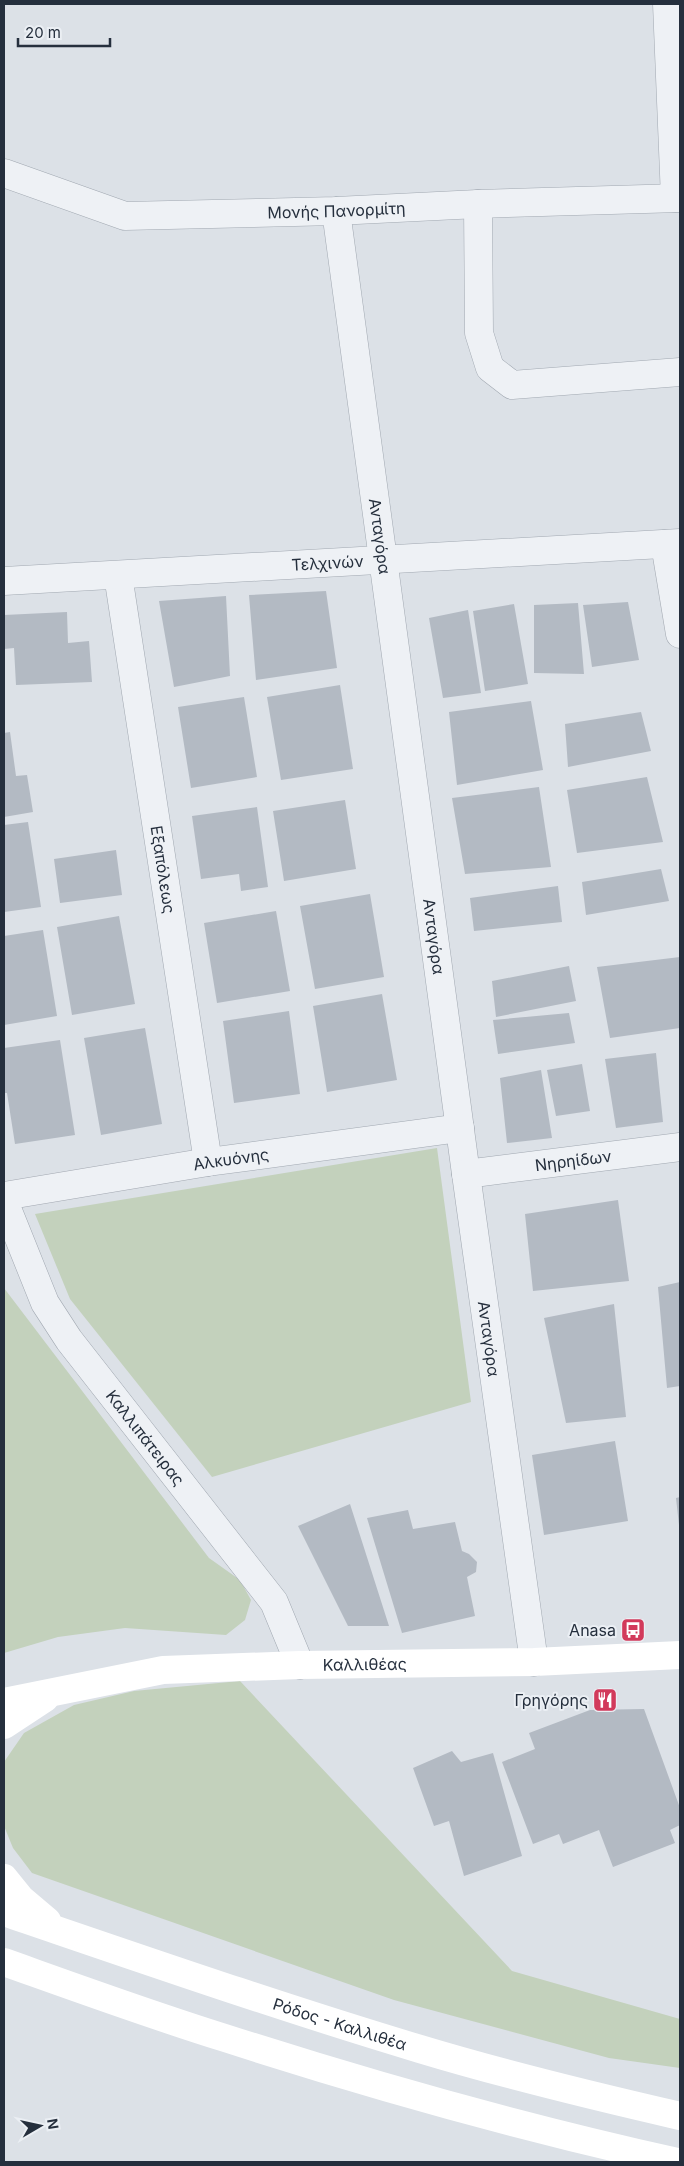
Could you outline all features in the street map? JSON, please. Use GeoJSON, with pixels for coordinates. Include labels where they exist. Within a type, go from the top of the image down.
{"type":"FeatureCollection","features":[{"type":"Feature","properties":{"kind":"main road","name":"Καλλιθέας"},"geometry":{"type":"LineString","coordinates":[[4,1702],[110,1679],[163,1670],[300,1665],[534,1662],[680,1655]]}},
{"type":"Feature","properties":{"kind":"main road","name":"Καλλιθέας"},"geometry":{"type":"LineString","coordinates":[[4,1725],[52,1693]]}},
{"type":"Feature","properties":{"kind":"main road"},"geometry":{"type":"LineString","coordinates":[[4,1878],[21,1899],[58,1930]]}},
{"type":"Feature","properties":{"kind":"main road","name":"Ρόδος - Καλλιθέα"},"geometry":{"type":"LineString","coordinates":[[4,1912],[246,1995],[422,2050],[575,2091],[680,2116]]}},
{"type":"Feature","properties":{"kind":"main road"},"geometry":{"type":"LineString","coordinates":[[4,1962],[224,2038],[406,2094],[563,2136],[677,2162]]}},
{"type":"Feature","properties":{"kind":"street"},"geometry":{"type":"LineString","coordinates":[[667,4],[678,198]]}},
{"type":"Feature","properties":{"kind":"street","name":"Μονής Πανορμίτη"},"geometry":{"type":"LineString","coordinates":[[4,173],[125,216],[336,211],[478,204],[678,198]]}},
{"type":"Feature","properties":{"kind":"street"},"geometry":{"type":"LineString","coordinates":[[478,204],[479,333],[490,368],[512,385],[680,372]]}},
{"type":"Feature","properties":{"kind":"street","name":"Ανταγόρα"},"geometry":{"type":"LineString","coordinates":[[336,211],[534,1662]]}},
{"type":"Feature","properties":{"kind":"street"},"geometry":{"type":"LineString","coordinates":[[673,544],[680,634]]}},
{"type":"Feature","properties":{"kind":"street","name":"Τελχινών"},"geometry":{"type":"LineString","coordinates":[[4,581],[673,544]]}},
{"type":"Feature","properties":{"kind":"street","name":"Εξαπόλεως"},"geometry":{"type":"LineString","coordinates":[[118,575],[208,1162]]}},
{"type":"Feature","properties":{"kind":"street","name":"Αλκυόνης"},"geometry":{"type":"LineString","coordinates":[[4,1196],[208,1162],[460,1128]]}},
{"type":"Feature","properties":{"kind":"street","name":"Νηρηίδων"},"geometry":{"type":"LineString","coordinates":[[466,1174],[680,1147]]}},
{"type":"Feature","properties":{"kind":"street","name":"Καλλιπάτειρας"},"geometry":{"type":"LineString","coordinates":[[4,1201],[49,1310],[69,1340],[274,1602],[300,1665]]}},
{"type":"Feature","properties":{"kind":"green space"},"geometry":{"type":"Polygon","coordinates":[[[437,1148],[471,1402],[212,1477],[70,1299],[35,1214],[437,1148]]]}},
{"type":"Feature","properties":{"kind":"green space"},"geometry":{"type":"Polygon","coordinates":[[[4,1288],[209,1558],[240,1580],[251,1600],[245,1620],[226,1635],[125,1628],[58,1637],[4,1653],[4,1288]]]}},
{"type":"Feature","properties":{"kind":"green space"},"geometry":{"type":"Polygon","coordinates":[[[240,1681],[512,1971],[680,2019],[680,2068],[609,2058],[394,2000],[32,1873],[13,1848],[4,1826],[4,1762],[24,1733],[74,1705],[134,1691],[240,1681]]]}},
{"type":"Feature","properties":{"kind":"building"},"geometry":{"type":"Polygon","coordinates":[[[326,591],[337,668],[256,680],[249,595],[326,591]]]}},
{"type":"Feature","properties":{"kind":"building"},"geometry":{"type":"Polygon","coordinates":[[[226,596],[230,676],[174,687],[159,601],[226,596]]]}},
{"type":"Feature","properties":{"kind":"building"},"geometry":{"type":"Polygon","coordinates":[[[628,602],[639,660],[592,667],[583,605],[628,602]]]}},
{"type":"Feature","properties":{"kind":"building"},"geometry":{"type":"Polygon","coordinates":[[[578,603],[584,674],[534,673],[534,605],[578,603]]]}},
{"type":"Feature","properties":{"kind":"building"},"geometry":{"type":"Polygon","coordinates":[[[514,604],[528,684],[485,691],[473,611],[514,604]]]}},
{"type":"Feature","properties":{"kind":"building"},"geometry":{"type":"Polygon","coordinates":[[[468,610],[481,693],[443,698],[429,618],[468,610]]]}},
{"type":"Feature","properties":{"kind":"building"},"geometry":{"type":"Polygon","coordinates":[[[67,612],[68,643],[89,641],[92,682],[16,685],[14,648],[4,649],[4,615],[67,612]]]}},
{"type":"Feature","properties":{"kind":"building"},"geometry":{"type":"Polygon","coordinates":[[[340,685],[353,769],[281,780],[267,697],[340,685]]]}},
{"type":"Feature","properties":{"kind":"building"},"geometry":{"type":"Polygon","coordinates":[[[244,697],[257,777],[191,788],[178,707],[244,697]]]}},
{"type":"Feature","properties":{"kind":"building"},"geometry":{"type":"Polygon","coordinates":[[[531,701],[543,770],[457,785],[449,712],[531,701]]]}},
{"type":"Feature","properties":{"kind":"building"},"geometry":{"type":"Polygon","coordinates":[[[641,712],[651,751],[568,767],[565,724],[641,712]]]}},
{"type":"Feature","properties":{"kind":"building"},"geometry":{"type":"Polygon","coordinates":[[[10,732],[16,776],[27,775],[33,812],[4,817],[4,733],[10,732]]]}},
{"type":"Feature","properties":{"kind":"building"},"geometry":{"type":"Polygon","coordinates":[[[647,777],[663,842],[577,853],[567,790],[647,777]]]}},
{"type":"Feature","properties":{"kind":"building"},"geometry":{"type":"Polygon","coordinates":[[[539,787],[551,867],[465,874],[452,798],[539,787]]]}},
{"type":"Feature","properties":{"kind":"building"},"geometry":{"type":"Polygon","coordinates":[[[345,800],[356,869],[284,881],[273,811],[345,800]]]}},
{"type":"Feature","properties":{"kind":"building"},"geometry":{"type":"Polygon","coordinates":[[[257,807],[268,887],[241,891],[239,874],[201,879],[192,816],[257,807]]]}},
{"type":"Feature","properties":{"kind":"building"},"geometry":{"type":"Polygon","coordinates":[[[28,822],[41,907],[4,912],[4,825],[28,822]]]}},
{"type":"Feature","properties":{"kind":"building"},"geometry":{"type":"Polygon","coordinates":[[[116,850],[122,895],[60,903],[54,859],[116,850]]]}},
{"type":"Feature","properties":{"kind":"building"},"geometry":{"type":"Polygon","coordinates":[[[661,869],[669,901],[586,915],[582,882],[661,869]]]}},
{"type":"Feature","properties":{"kind":"building"},"geometry":{"type":"Polygon","coordinates":[[[558,886],[562,922],[474,931],[470,898],[558,886]]]}},
{"type":"Feature","properties":{"kind":"building"},"geometry":{"type":"Polygon","coordinates":[[[370,894],[384,977],[315,989],[300,906],[370,894]]]}},
{"type":"Feature","properties":{"kind":"building"},"geometry":{"type":"Polygon","coordinates":[[[276,911],[290,991],[217,1003],[204,923],[276,911]]]}},
{"type":"Feature","properties":{"kind":"building"},"geometry":{"type":"Polygon","coordinates":[[[119,916],[135,1004],[72,1015],[57,927],[119,916]]]}},
{"type":"Feature","properties":{"kind":"building"},"geometry":{"type":"Polygon","coordinates":[[[43,930],[57,1016],[4,1025],[4,936],[43,930]]]}},
{"type":"Feature","properties":{"kind":"building"},"geometry":{"type":"Polygon","coordinates":[[[680,957],[680,1028],[610,1038],[597,967],[680,957]]]}},
{"type":"Feature","properties":{"kind":"building"},"geometry":{"type":"Polygon","coordinates":[[[569,966],[576,1001],[496,1017],[492,981],[569,966]]]}},
{"type":"Feature","properties":{"kind":"building"},"geometry":{"type":"Polygon","coordinates":[[[382,994],[397,1080],[327,1092],[313,1006],[382,994]]]}},
{"type":"Feature","properties":{"kind":"building"},"geometry":{"type":"Polygon","coordinates":[[[289,1011],[300,1094],[234,1103],[223,1021],[289,1011]]]}},
{"type":"Feature","properties":{"kind":"building"},"geometry":{"type":"Polygon","coordinates":[[[569,1013],[575,1043],[498,1054],[493,1020],[569,1013]]]}},
{"type":"Feature","properties":{"kind":"building"},"geometry":{"type":"Polygon","coordinates":[[[145,1028],[162,1124],[101,1135],[84,1038],[145,1028]]]}},
{"type":"Feature","properties":{"kind":"building"},"geometry":{"type":"Polygon","coordinates":[[[60,1040],[75,1135],[15,1144],[7,1093],[4,1093],[4,1048],[60,1040]]]}},
{"type":"Feature","properties":{"kind":"building"},"geometry":{"type":"Polygon","coordinates":[[[656,1053],[663,1122],[616,1128],[605,1059],[656,1053]]]}},
{"type":"Feature","properties":{"kind":"building"},"geometry":{"type":"Polygon","coordinates":[[[582,1064],[590,1111],[556,1116],[547,1070],[582,1064]]]}},
{"type":"Feature","properties":{"kind":"building"},"geometry":{"type":"Polygon","coordinates":[[[541,1070],[552,1138],[507,1143],[500,1078],[541,1070]]]}},
{"type":"Feature","properties":{"kind":"building"},"geometry":{"type":"Polygon","coordinates":[[[618,1200],[629,1281],[533,1291],[525,1214],[618,1200]]]}},
{"type":"Feature","properties":{"kind":"building"},"geometry":{"type":"Polygon","coordinates":[[[680,1282],[680,1386],[667,1388],[658,1287],[680,1282]]]}},
{"type":"Feature","properties":{"kind":"building"},"geometry":{"type":"Polygon","coordinates":[[[614,1304],[626,1417],[566,1423],[544,1318],[614,1304]]]}},
{"type":"Feature","properties":{"kind":"building"},"geometry":{"type":"Polygon","coordinates":[[[615,1441],[628,1521],[544,1535],[532,1455],[615,1441]]]}},
{"type":"Feature","properties":{"kind":"building"},"geometry":{"type":"Polygon","coordinates":[[[680,1497],[680,1525],[679,1525],[676,1498],[680,1497]]]}},
{"type":"Feature","properties":{"kind":"building"},"geometry":{"type":"Polygon","coordinates":[[[350,1504],[389,1626],[348,1626],[298,1526],[350,1504]]]}},
{"type":"Feature","properties":{"kind":"building"},"geometry":{"type":"Polygon","coordinates":[[[408,1510],[413,1529],[455,1522],[462,1551],[469,1554],[477,1562],[476,1572],[467,1577],[475,1616],[402,1633],[367,1518],[408,1510]]]}},
{"type":"Feature","properties":{"kind":"building"},"geometry":{"type":"Polygon","coordinates":[[[644,1709],[680,1808],[680,1825],[670,1830],[675,1843],[613,1867],[599,1830],[563,1844],[559,1834],[533,1844],[502,1762],[535,1749],[529,1733],[590,1710],[644,1709]]]}},
{"type":"Feature","properties":{"kind":"building"},"geometry":{"type":"Polygon","coordinates":[[[452,1751],[461,1762],[493,1753],[522,1856],[464,1876],[449,1821],[434,1826],[413,1768],[452,1751]]]}},
{"type":"Feature","properties":{"kind":"place","name":"Anasa"},"geometry":{"type":"Point","coordinates":[633,1630]}},
{"type":"Feature","properties":{"kind":"place","name":"Γρηγόρης"},"geometry":{"type":"Point","coordinates":[605,1700]}}]}
